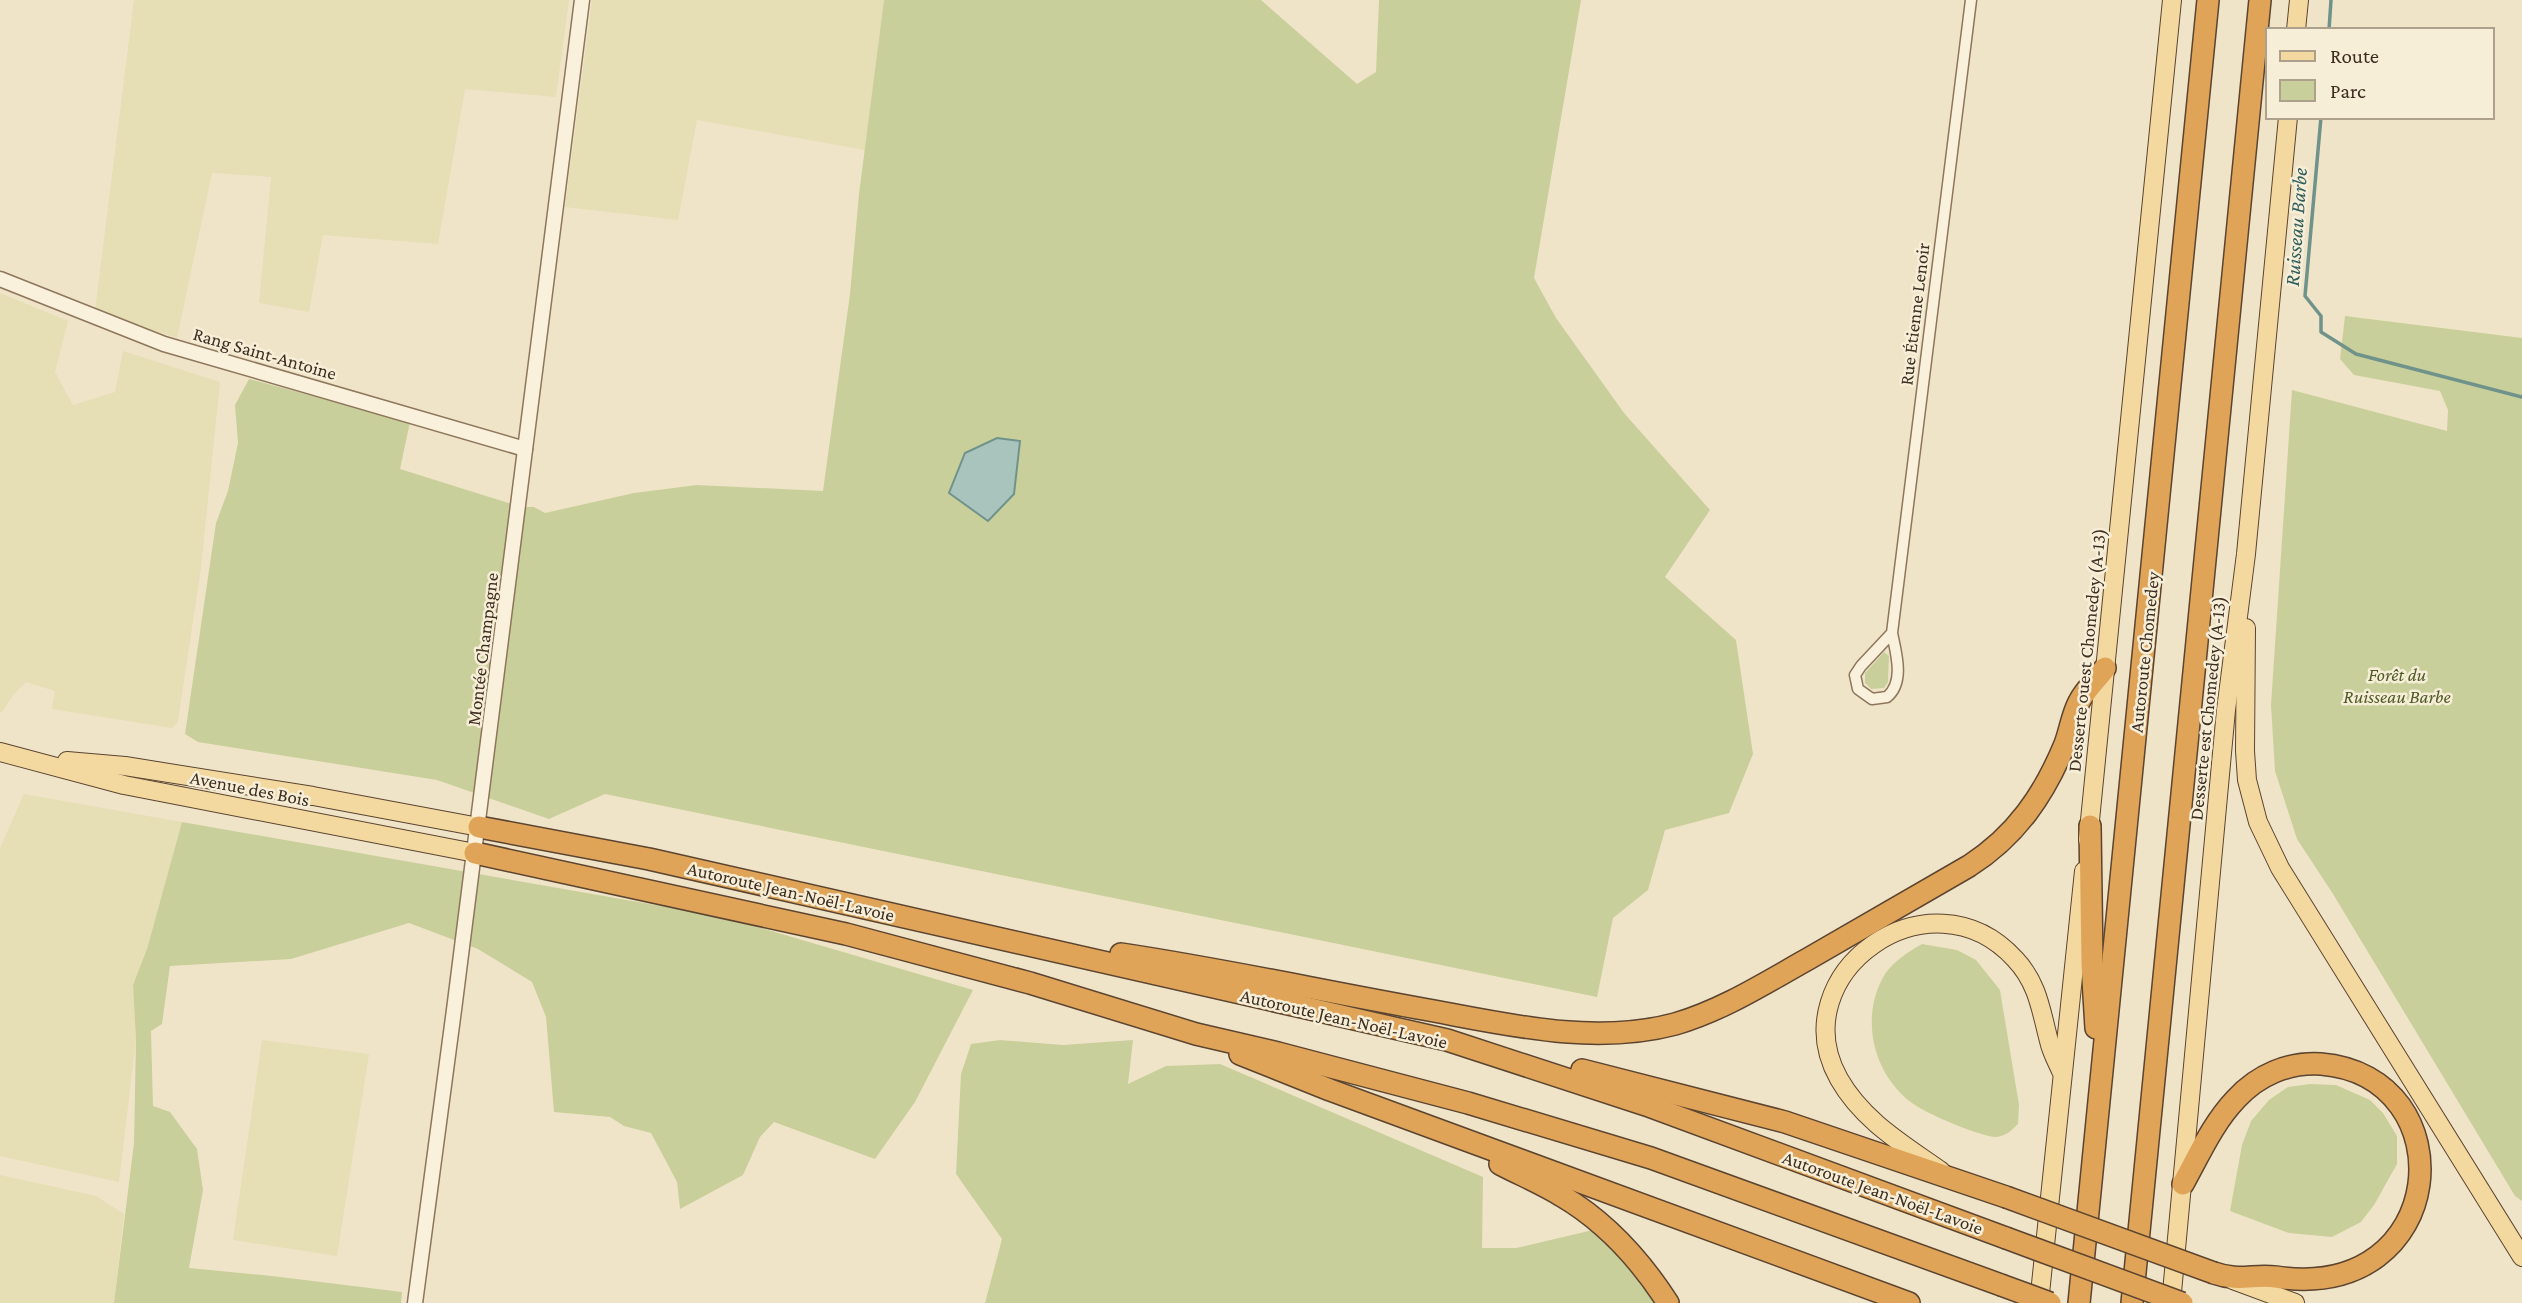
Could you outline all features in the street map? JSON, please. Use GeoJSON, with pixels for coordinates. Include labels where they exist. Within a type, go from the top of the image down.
{"type":"FeatureCollection","features":[{"type":"Feature","properties":{"kind":"highway","name":"Autoroute Chomedey"},"geometry":{"type":"LineString","coordinates":[[2079,1303],[2208,0]]}},
{"type":"Feature","properties":{"kind":"highway"},"geometry":{"type":"LineString","coordinates":[[2132,1303],[2260,0]]}},
{"type":"Feature","properties":{"kind":"highway"},"geometry":{"type":"LineString","coordinates":[[968,931],[1180,963],[1553,1030],[1599,1034],[1660,1027],[1707,1013],[1748,993],[1988,854],[2014,830],[2040,796],[2066,741],[2078,703],[2105,668]]}},
{"type":"Feature","properties":{"kind":"highway"},"geometry":{"type":"LineString","coordinates":[[2090,826],[2092,962],[2100,1093]]}},
{"type":"Feature","properties":{"kind":"highway","name":"Autoroute Jean-Noël-Lavoie"},"geometry":{"type":"LineString","coordinates":[[479,827],[649,859],[1447,1040],[1646,1105],[2182,1303]]}},
{"type":"Feature","properties":{"kind":"highway","name":"Autoroute Jean-Noël-Lavoie"},"geometry":{"type":"LineString","coordinates":[[475,853],[846,934],[1030,983],[1196,1034],[1366,1075],[1564,1131],[1736,1188],[2050,1303]]}},
{"type":"Feature","properties":{"kind":"highway"},"geometry":{"type":"LineString","coordinates":[[1196,1034],[1273,1068],[1909,1303]]}},
{"type":"Feature","properties":{"kind":"highway"},"geometry":{"type":"LineString","coordinates":[[1447,1040],[1584,1070],[1770,1118],[1947,1175],[2222,1276],[2325,1278],[2357,1269],[2382,1253],[2404,1228],[2419,1189],[2420,1155],[2409,1122],[2386,1092],[2355,1072],[2318,1064],[2282,1069],[2259,1080],[2227,1109],[2213,1128],[2183,1184]]}},
{"type":"Feature","properties":{"kind":"highway"},"geometry":{"type":"LineString","coordinates":[[1414,1121],[1570,1201],[1622,1245],[1668,1303]]}},
{"type":"Feature","properties":{"kind":"main road","name":"Desserte ouest Chomedey (A-13)"},"geometry":{"type":"LineString","coordinates":[[2039,1303],[2079,907],[2090,826],[2172,0]]}},
{"type":"Feature","properties":{"kind":"main road"},"geometry":{"type":"LineString","coordinates":[[2297,28],[2300,0]]}},
{"type":"Feature","properties":{"kind":"main road","name":"Desserte est Chomedey (A-13)"},"geometry":{"type":"LineString","coordinates":[[2171,1303],[2221,752],[2246,554],[2288,119]]}},
{"type":"Feature","properties":{"kind":"main road"},"geometry":{"type":"LineString","coordinates":[[2246,554],[2246,767],[2249,792],[2261,829],[2280,868],[2522,1257]]}},
{"type":"Feature","properties":{"kind":"main road","name":"Avenue des Bois"},"geometry":{"type":"LineString","coordinates":[[0,752],[124,785],[475,853]]}},
{"type":"Feature","properties":{"kind":"main road","name":"Avenue des Bois"},"geometry":{"type":"LineString","coordinates":[[19,756],[165,772],[341,800],[479,827]]}},
{"type":"Feature","properties":{"kind":"main road"},"geometry":{"type":"LineString","coordinates":[[1947,1175],[1889,1135],[1865,1114],[1844,1087],[1834,1068],[1827,1035],[1832,1001],[1842,977],[1866,949],[1894,932],[1927,924],[1948,924],[1968,929],[1998,943],[2015,959],[2033,985],[2042,1006],[2049,1043],[2062,1074]]}},
{"type":"Feature","properties":{"kind":"main road"},"geometry":{"type":"LineString","coordinates":[[2222,1276],[2295,1303]]}},
{"type":"Feature","properties":{"kind":"street","name":"Montée Champagne"},"geometry":{"type":"LineString","coordinates":[[415,1303],[479,827],[582,0]]}},
{"type":"Feature","properties":{"kind":"street","name":"Rue Étienne Lenoir"},"geometry":{"type":"LineString","coordinates":[[1892,633],[1855,675],[1858,689],[1872,699],[1887,697],[1895,689],[1898,677],[1892,633],[1971,0]]}},
{"type":"Feature","properties":{"kind":"street","name":"Rang Saint-Antoine"},"geometry":{"type":"LineString","coordinates":[[0,279],[164,344],[525,449]]}},
{"type":"Feature","properties":{"kind":"shaded area"},"geometry":{"type":"Polygon","coordinates":[[[134,0],[569,0],[556,97],[465,89],[438,244],[323,235],[309,312],[259,303],[271,177],[212,173],[177,338],[95,311],[134,0]]]}},
{"type":"Feature","properties":{"kind":"shaded area"},"geometry":{"type":"Polygon","coordinates":[[[592,0],[884,0],[865,150],[697,120],[678,220],[565,207],[592,0]]]}},
{"type":"Feature","properties":{"kind":"shaded area"},"geometry":{"type":"Polygon","coordinates":[[[0,293],[68,321],[55,372],[73,405],[115,392],[123,351],[220,382],[201,568],[178,722],[172,728],[52,709],[55,691],[26,682],[0,712],[0,293]]]}},
{"type":"Feature","properties":{"kind":"shaded area"},"geometry":{"type":"Polygon","coordinates":[[[24,794],[182,822],[147,949],[133,985],[136,1039],[119,1182],[0,1156],[0,848],[24,794]]]}},
{"type":"Feature","properties":{"kind":"shaded area"},"geometry":{"type":"Polygon","coordinates":[[[262,1040],[369,1054],[337,1256],[233,1240],[262,1040]]]}},
{"type":"Feature","properties":{"kind":"shaded area"},"geometry":{"type":"Polygon","coordinates":[[[0,1175],[96,1196],[124,1214],[114,1303],[0,1303],[0,1175]]]}},
{"type":"Feature","properties":{"kind":"green space"},"geometry":{"type":"Polygon","coordinates":[[[884,0],[1261,0],[1357,84],[1376,72],[1379,0],[1581,0],[1534,278],[1556,318],[1624,413],[1710,510],[1665,577],[1736,640],[1753,754],[1729,813],[1665,830],[1648,890],[1613,918],[1597,997],[605,794],[549,819],[437,780],[198,742],[185,734],[216,523],[228,491],[238,443],[235,405],[249,379],[410,422],[400,469],[521,507],[534,507],[545,513],[634,493],[697,485],[823,491],[850,294],[859,194],[884,0]]]}},
{"type":"Feature","properties":{"kind":"green space","name":"Forêt du Ruisseau Barbe"},"geometry":{"type":"Polygon","coordinates":[[[2345,316],[2522,338],[2522,1201],[2515,1196],[2297,839],[2275,771],[2271,705],[2292,390],[2447,431],[2448,410],[2440,391],[2354,375],[2340,359],[2345,316]]]}},
{"type":"Feature","properties":{"kind":"green space"},"geometry":{"type":"Polygon","coordinates":[[[1884,652],[1889,656],[1888,682],[1884,688],[1871,689],[1865,683],[1865,673],[1884,652]]]}},
{"type":"Feature","properties":{"kind":"green space"},"geometry":{"type":"Polygon","coordinates":[[[182,822],[724,917],[973,990],[915,1102],[875,1159],[774,1122],[760,1137],[743,1175],[680,1209],[677,1182],[651,1133],[624,1126],[610,1117],[554,1112],[546,1017],[532,982],[478,949],[409,923],[291,959],[170,966],[162,1024],[151,1031],[153,1106],[170,1112],[197,1149],[203,1190],[189,1268],[402,1292],[401,1303],[114,1303],[134,1143],[136,1039],[133,985],[147,949],[182,822]]]}},
{"type":"Feature","properties":{"kind":"green space"},"geometry":{"type":"Polygon","coordinates":[[[1922,944],[1957,950],[1976,960],[2000,990],[2019,1105],[2018,1124],[2003,1136],[1979,1133],[1918,1107],[1899,1091],[1879,1061],[1872,1026],[1877,991],[1893,965],[1922,944]]]}},
{"type":"Feature","properties":{"kind":"green space"},"geometry":{"type":"Polygon","coordinates":[[[1000,1040],[1063,1045],[1133,1040],[1128,1084],[1166,1066],[1220,1064],[1483,1177],[1482,1248],[1516,1248],[1593,1230],[1613,1249],[1655,1303],[985,1303],[1002,1239],[956,1174],[961,1074],[971,1044],[1000,1040]]]}},
{"type":"Feature","properties":{"kind":"green space"},"geometry":{"type":"Polygon","coordinates":[[[2336,1085],[2370,1100],[2383,1113],[2397,1136],[2397,1164],[2374,1205],[2361,1222],[2332,1237],[2289,1233],[2230,1211],[2242,1145],[2251,1121],[2269,1100],[2288,1087],[2336,1085]]]}},
{"type":"Feature","properties":{"kind":"water"},"geometry":{"type":"Polygon","coordinates":[[[997,438],[1020,441],[1014,494],[988,521],[949,493],[965,453],[997,438]]]}},
{"type":"Feature","properties":{"kind":"waterway","name":"Ruisseau Barbe"},"geometry":{"type":"LineString","coordinates":[[2329,28],[2331,0]]}},
{"type":"Feature","properties":{"kind":"waterway","name":"Ruisseau Barbe"},"geometry":{"type":"LineString","coordinates":[[2321,119],[2305,296],[2321,316],[2321,332],[2356,354],[2522,397]]}}]}
